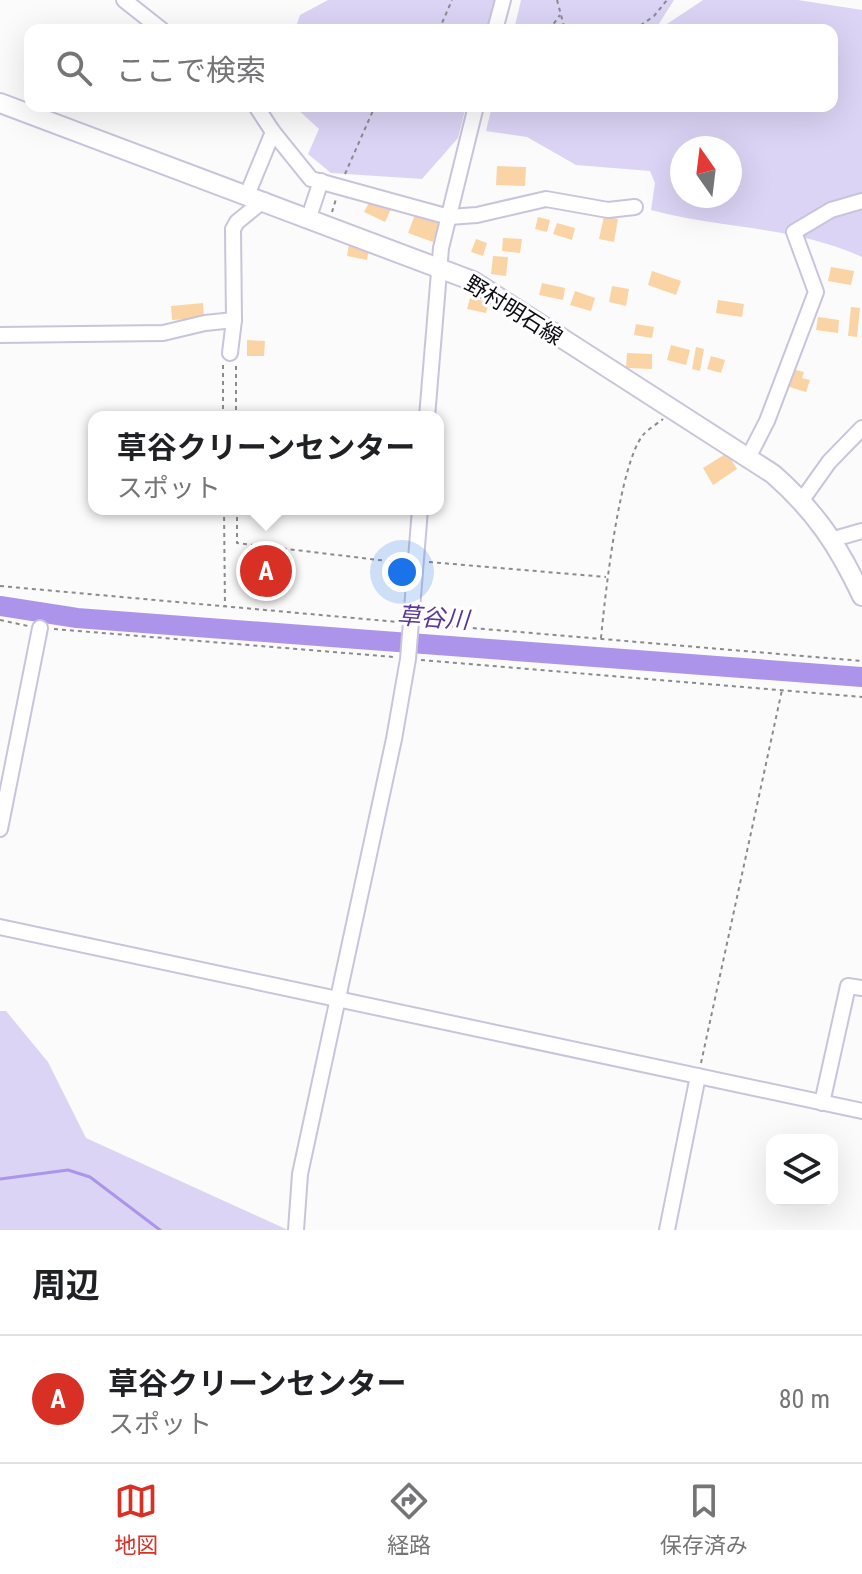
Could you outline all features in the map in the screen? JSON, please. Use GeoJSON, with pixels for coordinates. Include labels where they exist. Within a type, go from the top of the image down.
{"type":"FeatureCollection","features":[{"type":"Feature","properties":{"kind":"main road","name":"野村明石線"},"geometry":{"type":"LineString","coordinates":[[0,103],[24,112]]}},
{"type":"Feature","properties":{"kind":"main road","name":"野村明石線"},"geometry":{"type":"LineString","coordinates":[[24,112],[473,281],[748,458],[802,500],[834,539],[862,596]]}},
{"type":"Feature","properties":{"kind":"street"},"geometry":{"type":"LineString","coordinates":[[124,0],[154,24]]}},
{"type":"Feature","properties":{"kind":"street"},"geometry":{"type":"LineString","coordinates":[[497,24],[503,0]]}},
{"type":"Feature","properties":{"kind":"street"},"geometry":{"type":"LineString","coordinates":[[260,112],[311,179],[449,217],[477,215],[546,199],[608,210],[635,207]]}},
{"type":"Feature","properties":{"kind":"street"},"geometry":{"type":"LineString","coordinates":[[427,411],[438,267],[475,112]]}},
{"type":"Feature","properties":{"kind":"street"},"geometry":{"type":"LineString","coordinates":[[230,353],[234,320],[233,229],[255,198],[273,132]]}},
{"type":"Feature","properties":{"kind":"street"},"geometry":{"type":"LineString","coordinates":[[309,217],[321,181]]}},
{"type":"Feature","properties":{"kind":"street"},"geometry":{"type":"LineString","coordinates":[[748,458],[767,421],[816,292],[794,232],[831,210],[862,201]]}},
{"type":"Feature","properties":{"kind":"street"},"geometry":{"type":"LineString","coordinates":[[0,335],[163,333],[234,320]]}},
{"type":"Feature","properties":{"kind":"street"},"geometry":{"type":"LineString","coordinates":[[802,500],[829,462],[862,428]]}},
{"type":"Feature","properties":{"kind":"street"},"geometry":{"type":"LineString","coordinates":[[296,1230],[300,1174],[394,739],[408,659],[420,515]]}},
{"type":"Feature","properties":{"kind":"street"},"geometry":{"type":"LineString","coordinates":[[834,539],[862,531]]}},
{"type":"Feature","properties":{"kind":"street"},"geometry":{"type":"LineString","coordinates":[[0,829],[40,628]]}},
{"type":"Feature","properties":{"kind":"street"},"geometry":{"type":"LineString","coordinates":[[0,927],[862,1111]]}},
{"type":"Feature","properties":{"kind":"street"},"geometry":{"type":"LineString","coordinates":[[822,1103],[848,986],[862,988]]}},
{"type":"Feature","properties":{"kind":"street"},"geometry":{"type":"LineString","coordinates":[[667,1230],[698,1076]]}},
{"type":"Feature","properties":{"kind":"path"},"geometry":{"type":"LineString","coordinates":[[442,24],[452,0]]}},
{"type":"Feature","properties":{"kind":"path"},"geometry":{"type":"LineString","coordinates":[[557,0],[564,24]]}},
{"type":"Feature","properties":{"kind":"path"},"geometry":{"type":"LineString","coordinates":[[643,24],[667,0]]}},
{"type":"Feature","properties":{"kind":"path"},"geometry":{"type":"LineString","coordinates":[[554,24],[561,14]]}},
{"type":"Feature","properties":{"kind":"path"},"geometry":{"type":"LineString","coordinates":[[328,225],[340,186],[372,112]]}},
{"type":"Feature","properties":{"kind":"path"},"geometry":{"type":"LineString","coordinates":[[223,411],[223,360],[230,353],[236,361],[236,411]]}},
{"type":"Feature","properties":{"kind":"path"},"geometry":{"type":"LineString","coordinates":[[601,640],[608,577],[627,478],[642,436],[666,416],[679,414]]}},
{"type":"Feature","properties":{"kind":"path"},"geometry":{"type":"LineString","coordinates":[[224,515],[225,607]]}},
{"type":"Feature","properties":{"kind":"path"},"geometry":{"type":"LineString","coordinates":[[237,515],[237,543],[416,562],[608,577]]}},
{"type":"Feature","properties":{"kind":"path"},"geometry":{"type":"LineString","coordinates":[[0,586],[862,661]]}},
{"type":"Feature","properties":{"kind":"path"},"geometry":{"type":"LineString","coordinates":[[0,620],[40,628],[862,697]]}},
{"type":"Feature","properties":{"kind":"path"},"geometry":{"type":"LineString","coordinates":[[698,1076],[782,690]]}},
{"type":"Feature","properties":{"kind":"shaded area"},"geometry":{"type":"Polygon","coordinates":[[[328,0],[495,0],[489,24],[297,24],[300,15],[328,0]]]}},
{"type":"Feature","properties":{"kind":"shaded area"},"geometry":{"type":"Polygon","coordinates":[[[521,0],[674,0],[659,24],[515,24],[521,0]]]}},
{"type":"Feature","properties":{"kind":"shaded area"},"geometry":{"type":"Polygon","coordinates":[[[703,0],[798,0],[862,10],[862,257],[811,239],[651,210],[655,183],[650,171],[576,165],[527,137],[486,131],[491,112],[838,112],[838,24],[667,24],[703,0]]]}},
{"type":"Feature","properties":{"kind":"shaded area"},"geometry":{"type":"Polygon","coordinates":[[[301,112],[464,112],[458,138],[422,179],[331,173],[308,154],[319,129],[301,112]]]}},
{"type":"Feature","properties":{"kind":"shaded area"},"geometry":{"type":"Polygon","coordinates":[[[0,1011],[6,1011],[48,1062],[86,1138],[288,1230],[0,1230],[0,1011]]]}},
{"type":"Feature","properties":{"kind":"building"},"geometry":{"type":"Polygon","coordinates":[[[497,166],[526,167],[525,186],[496,185],[497,166]]]}},
{"type":"Feature","properties":{"kind":"building"},"geometry":{"type":"Polygon","coordinates":[[[371,199],[391,209],[385,222],[364,212],[371,199]]]}},
{"type":"Feature","properties":{"kind":"building"},"geometry":{"type":"Polygon","coordinates":[[[416,212],[440,220],[433,242],[408,233],[416,212]]]}},
{"type":"Feature","properties":{"kind":"building"},"geometry":{"type":"Polygon","coordinates":[[[604,216],[618,219],[614,242],[599,239],[604,216]]]}},
{"type":"Feature","properties":{"kind":"building"},"geometry":{"type":"Polygon","coordinates":[[[538,217],[550,220],[547,232],[535,229],[538,217]]]}},
{"type":"Feature","properties":{"kind":"building"},"geometry":{"type":"Polygon","coordinates":[[[557,223],[575,228],[572,240],[553,234],[557,223]]]}},
{"type":"Feature","properties":{"kind":"building"},"geometry":{"type":"Polygon","coordinates":[[[503,238],[522,239],[520,253],[502,251],[503,238]]]}},
{"type":"Feature","properties":{"kind":"building"},"geometry":{"type":"Polygon","coordinates":[[[476,239],[487,243],[483,256],[471,252],[476,239]]]}},
{"type":"Feature","properties":{"kind":"building"},"geometry":{"type":"Polygon","coordinates":[[[349,244],[369,248],[367,260],[347,256],[349,244]]]}},
{"type":"Feature","properties":{"kind":"building"},"geometry":{"type":"Polygon","coordinates":[[[493,256],[508,257],[506,276],[491,274],[493,256]]]}},
{"type":"Feature","properties":{"kind":"building"},"geometry":{"type":"Polygon","coordinates":[[[831,267],[854,271],[851,285],[828,281],[831,267]]]}},
{"type":"Feature","properties":{"kind":"building"},"geometry":{"type":"Polygon","coordinates":[[[652,271],[681,281],[676,295],[648,285],[652,271]]]}},
{"type":"Feature","properties":{"kind":"building"},"geometry":{"type":"Polygon","coordinates":[[[542,283],[565,288],[563,300],[539,295],[542,283]]]}},
{"type":"Feature","properties":{"kind":"building"},"geometry":{"type":"Polygon","coordinates":[[[612,286],[629,289],[626,306],[609,302],[612,286]]]}},
{"type":"Feature","properties":{"kind":"building"},"geometry":{"type":"Polygon","coordinates":[[[575,291],[595,298],[591,311],[570,305],[575,291]]]}},
{"type":"Feature","properties":{"kind":"building"},"geometry":{"type":"Polygon","coordinates":[[[470,298],[489,302],[486,313],[467,309],[470,298]]]}},
{"type":"Feature","properties":{"kind":"building"},"geometry":{"type":"Polygon","coordinates":[[[718,300],[744,304],[742,317],[716,313],[718,300]]]}},
{"type":"Feature","properties":{"kind":"building"},"geometry":{"type":"Polygon","coordinates":[[[203,303],[204,318],[172,320],[171,306],[203,303]]]}},
{"type":"Feature","properties":{"kind":"building"},"geometry":{"type":"Polygon","coordinates":[[[851,307],[860,308],[857,337],[848,336],[851,307]]]}},
{"type":"Feature","properties":{"kind":"building"},"geometry":{"type":"Polygon","coordinates":[[[818,317],[839,320],[838,333],[816,330],[818,317]]]}},
{"type":"Feature","properties":{"kind":"building"},"geometry":{"type":"Polygon","coordinates":[[[636,324],[654,327],[652,338],[634,335],[636,324]]]}},
{"type":"Feature","properties":{"kind":"building"},"geometry":{"type":"Polygon","coordinates":[[[247,340],[265,341],[264,356],[247,356],[247,340]]]}},
{"type":"Feature","properties":{"kind":"building"},"geometry":{"type":"Polygon","coordinates":[[[671,345],[690,350],[686,365],[667,360],[671,345]]]}},
{"type":"Feature","properties":{"kind":"building"},"geometry":{"type":"Polygon","coordinates":[[[696,347],[704,349],[700,371],[692,369],[696,347]]]}},
{"type":"Feature","properties":{"kind":"building"},"geometry":{"type":"Polygon","coordinates":[[[627,353],[652,354],[652,369],[626,368],[627,353]]]}},
{"type":"Feature","properties":{"kind":"building"},"geometry":{"type":"Polygon","coordinates":[[[711,356],[725,360],[721,373],[707,369],[711,356]]]}},
{"type":"Feature","properties":{"kind":"building"},"geometry":{"type":"Polygon","coordinates":[[[788,368],[804,372],[802,378],[810,380],[806,392],[783,385],[788,368]]]}},
{"type":"Feature","properties":{"kind":"building"},"geometry":{"type":"Polygon","coordinates":[[[727,453],[737,469],[713,485],[703,468],[727,453]]]}},
{"type":"Feature","properties":{"kind":"building"},"geometry":{"type":"Polygon","coordinates":[[[248,562],[284,565],[283,581],[247,577],[248,562]]]}},
{"type":"Feature","properties":{"kind":"waterway","name":"草谷川"},"geometry":{"type":"LineString","coordinates":[[0,606],[77,618],[862,677]]}},
{"type":"Feature","properties":{"kind":"waterway"},"geometry":{"type":"LineString","coordinates":[[0,1179],[68,1170],[90,1177],[160,1230]]}},
{"type":"Feature","properties":{"kind":"place","name":"草谷クリーンセンター"},"geometry":{"type":"Point","coordinates":[266,571]}}]}
